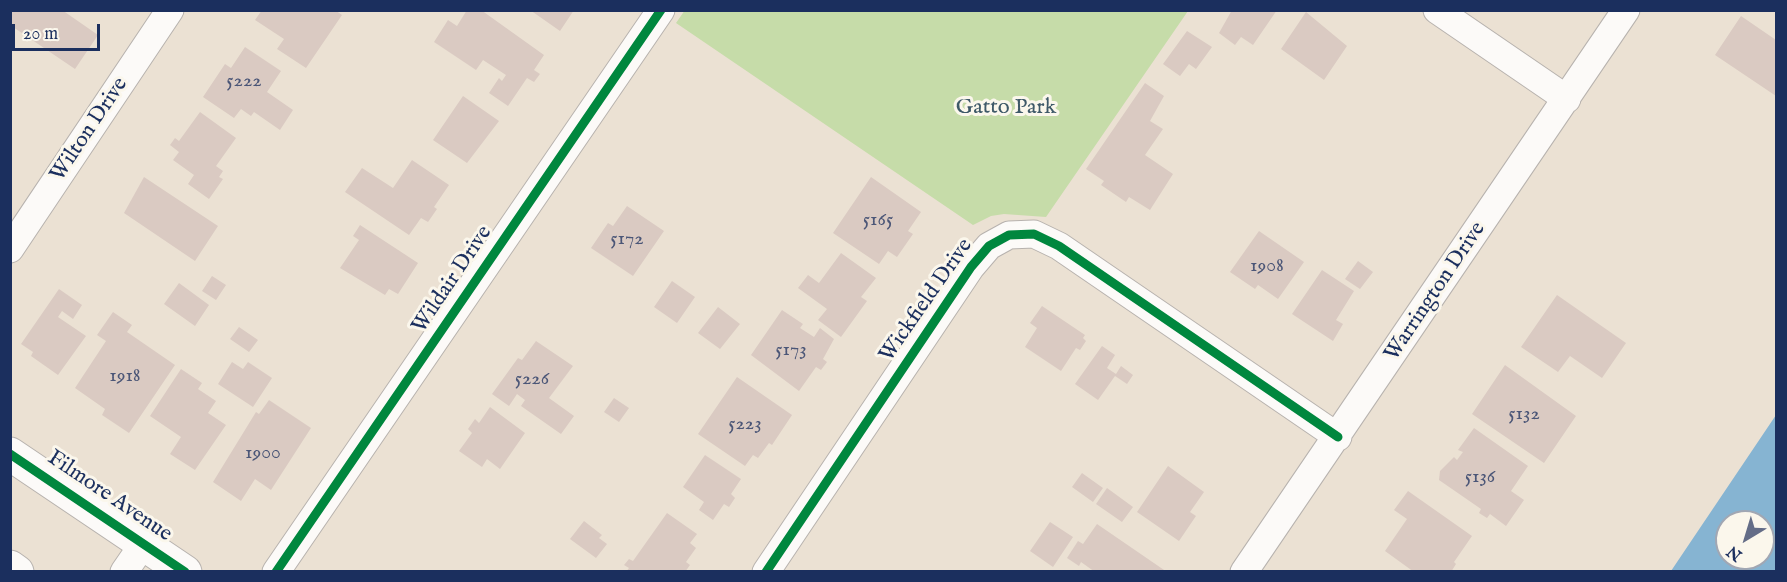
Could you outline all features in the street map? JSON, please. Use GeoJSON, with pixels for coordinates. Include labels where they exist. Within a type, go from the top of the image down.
{"type":"FeatureCollection","features":[{"type":"Feature","properties":{"kind":"street","name":"Wilton Drive"},"geometry":{"type":"LineString","coordinates":[[10,249],[170,10]]}},
{"type":"Feature","properties":{"kind":"street","name":"Wildair Drive"},"geometry":{"type":"LineString","coordinates":[[276,572],[661,10]]}},
{"type":"Feature","properties":{"kind":"street"},"geometry":{"type":"LineString","coordinates":[[1437,10],[1567,99]]}},
{"type":"Feature","properties":{"kind":"street","name":"Warrington Drive"},"geometry":{"type":"LineString","coordinates":[[1244,572],[1338,437],[1626,10]]}},
{"type":"Feature","properties":{"kind":"street","name":"Wickfield Drive"},"geometry":{"type":"LineString","coordinates":[[766,572],[971,267],[989,246],[1009,235],[1034,234],[1059,246],[1338,437]]}},
{"type":"Feature","properties":{"kind":"street","name":"Filmore Avenue"},"geometry":{"type":"LineString","coordinates":[[10,454],[185,572]]}},
{"type":"Feature","properties":{"kind":"street"},"geometry":{"type":"LineString","coordinates":[[124,572],[144,543]]}},
{"type":"Feature","properties":{"kind":"street"},"geometry":{"type":"LineString","coordinates":[[10,567],[17,572]]}},
{"type":"Feature","properties":{"kind":"green space","name":"Gatto Park"},"geometry":{"type":"Polygon","coordinates":[[[685,10],[1188,11],[1046,217],[1004,214],[991,216],[973,225],[676,23],[685,10]]]}},
{"type":"Feature","properties":{"kind":"water"},"geometry":{"type":"Polygon","coordinates":[[[1776,415],[1776,571],[1671,571],[1776,415]]]}},
{"type":"Feature","properties":{"kind":"building"},"geometry":{"type":"Polygon","coordinates":[[[10,10],[62,10],[98,35],[75,69],[10,25],[10,10]]]}},
{"type":"Feature","properties":{"kind":"building"},"geometry":{"type":"Polygon","coordinates":[[[262,10],[335,10],[342,15],[306,68],[277,49],[284,39],[255,20],[262,10]]]}},
{"type":"Feature","properties":{"kind":"building"},"geometry":{"type":"Polygon","coordinates":[[[467,10],[481,10],[544,55],[534,70],[540,74],[534,82],[527,78],[508,106],[489,93],[499,78],[502,81],[506,75],[483,60],[476,70],[434,42],[448,20],[457,26],[467,10]]]}},
{"type":"Feature","properties":{"kind":"building"},"geometry":{"type":"Polygon","coordinates":[[[530,10],[574,10],[560,31],[530,10]]]}},
{"type":"Feature","properties":{"kind":"building"},"geometry":{"type":"Polygon","coordinates":[[[1232,10],[1277,10],[1253,45],[1241,37],[1235,45],[1219,33],[1232,10]]]}},
{"type":"Feature","properties":{"kind":"building"},"geometry":{"type":"Polygon","coordinates":[[[1306,12],[1347,46],[1324,80],[1281,49],[1306,12]]]}},
{"type":"Feature","properties":{"kind":"building"},"geometry":{"type":"Polygon","coordinates":[[[1741,16],[1776,40],[1776,96],[1715,55],[1741,16]]]}},
{"type":"Feature","properties":{"kind":"building"},"geometry":{"type":"Polygon","coordinates":[[[1187,31],[1212,47],[1196,69],[1189,64],[1180,76],[1163,64],[1187,31]]]}},
{"type":"Feature","properties":{"kind":"building"},"geometry":{"type":"Polygon","coordinates":[[[245,47],[281,71],[267,92],[293,110],[280,130],[254,112],[251,116],[241,109],[234,118],[203,97],[225,64],[231,68],[245,47]]]}},
{"type":"Feature","properties":{"kind":"building"},"geometry":{"type":"Polygon","coordinates":[[[1145,83],[1164,96],[1150,121],[1163,129],[1145,155],[1173,174],[1150,210],[1129,197],[1126,202],[1101,185],[1104,181],[1086,169],[1145,83]]]}},
{"type":"Feature","properties":{"kind":"building"},"geometry":{"type":"Polygon","coordinates":[[[463,96],[499,121],[467,163],[433,140],[463,96]]]}},
{"type":"Feature","properties":{"kind":"building"},"geometry":{"type":"Polygon","coordinates":[[[200,112],[236,138],[216,166],[223,171],[219,177],[223,179],[209,199],[188,184],[194,175],[173,160],[179,152],[170,145],[175,138],[179,141],[200,112]]]}},
{"type":"Feature","properties":{"kind":"building"},"geometry":{"type":"Polygon","coordinates":[[[412,160],[449,185],[434,207],[437,209],[428,222],[421,218],[409,235],[345,192],[362,168],[393,188],[412,160]]]}},
{"type":"Feature","properties":{"kind":"building"},"geometry":{"type":"Polygon","coordinates":[[[144,177],[218,226],[195,261],[124,213],[144,177]]]}},
{"type":"Feature","properties":{"kind":"building"},"geometry":{"type":"Polygon","coordinates":[[[871,177],[921,212],[908,231],[913,234],[897,257],[888,251],[879,264],[833,233],[871,177]]]}},
{"type":"Feature","properties":{"kind":"building"},"geometry":{"type":"Polygon","coordinates":[[[627,206],[664,231],[633,276],[591,248],[608,223],[613,226],[627,206]]]}},
{"type":"Feature","properties":{"kind":"building"},"geometry":{"type":"Polygon","coordinates":[[[360,225],[418,263],[398,294],[389,289],[385,295],[340,268],[359,240],[353,236],[360,225]]]}},
{"type":"Feature","properties":{"kind":"building"},"geometry":{"type":"Polygon","coordinates":[[[1259,231],[1304,262],[1278,299],[1258,285],[1255,289],[1230,272],[1259,231]]]}},
{"type":"Feature","properties":{"kind":"building"},"geometry":{"type":"Polygon","coordinates":[[[841,253],[876,278],[861,297],[867,301],[841,337],[818,320],[827,309],[798,288],[808,275],[819,283],[841,253]]]}},
{"type":"Feature","properties":{"kind":"building"},"geometry":{"type":"Polygon","coordinates":[[[1358,261],[1373,272],[1360,289],[1345,279],[1358,261]]]}},
{"type":"Feature","properties":{"kind":"building"},"geometry":{"type":"Polygon","coordinates":[[[1322,270],[1354,291],[1336,320],[1343,324],[1333,341],[1292,314],[1322,270]]]}},
{"type":"Feature","properties":{"kind":"building"},"geometry":{"type":"Polygon","coordinates":[[[212,276],[226,285],[216,300],[202,291],[212,276]]]}},
{"type":"Feature","properties":{"kind":"building"},"geometry":{"type":"Polygon","coordinates":[[[672,281],[695,297],[677,323],[654,307],[672,281]]]}},
{"type":"Feature","properties":{"kind":"building"},"geometry":{"type":"Polygon","coordinates":[[[179,283],[209,305],[195,326],[164,304],[179,283]]]}},
{"type":"Feature","properties":{"kind":"building"},"geometry":{"type":"Polygon","coordinates":[[[59,289],[82,305],[73,319],[62,311],[58,317],[86,336],[58,375],[31,356],[33,352],[21,344],[59,289]]]}},
{"type":"Feature","properties":{"kind":"building"},"geometry":{"type":"Polygon","coordinates":[[[1557,295],[1626,343],[1602,378],[1570,356],[1558,372],[1521,347],[1557,295]]]}},
{"type":"Feature","properties":{"kind":"building"},"geometry":{"type":"Polygon","coordinates":[[[1042,306],[1085,335],[1083,338],[1086,341],[1080,350],[1076,348],[1061,371],[1025,347],[1037,328],[1030,323],[1042,306]]]}},
{"type":"Feature","properties":{"kind":"building"},"geometry":{"type":"Polygon","coordinates":[[[718,307],[740,324],[720,349],[698,333],[718,307]]]}},
{"type":"Feature","properties":{"kind":"building"},"geometry":{"type":"Polygon","coordinates":[[[782,310],[803,324],[800,328],[814,337],[820,328],[834,339],[823,359],[827,362],[821,370],[816,367],[799,391],[751,355],[782,310]]]}},
{"type":"Feature","properties":{"kind":"building"},"geometry":{"type":"Polygon","coordinates":[[[113,312],[132,325],[127,332],[175,365],[129,433],[102,415],[105,409],[75,388],[106,341],[97,335],[113,312]]]}},
{"type":"Feature","properties":{"kind":"building"},"geometry":{"type":"Polygon","coordinates":[[[239,327],[258,340],[249,352],[230,339],[239,327]]]}},
{"type":"Feature","properties":{"kind":"building"},"geometry":{"type":"Polygon","coordinates":[[[536,341],[573,366],[549,398],[574,416],[561,434],[521,406],[525,400],[517,394],[509,406],[492,394],[518,358],[522,360],[536,341]]]}},
{"type":"Feature","properties":{"kind":"building"},"geometry":{"type":"Polygon","coordinates":[[[1102,346],[1115,355],[1107,368],[1116,374],[1121,366],[1133,375],[1127,384],[1115,376],[1098,400],[1075,384],[1102,346]]]}},
{"type":"Feature","properties":{"kind":"building"},"geometry":{"type":"Polygon","coordinates":[[[232,362],[243,369],[248,362],[272,378],[253,407],[218,384],[232,362]]]}},
{"type":"Feature","properties":{"kind":"building"},"geometry":{"type":"Polygon","coordinates":[[[1505,365],[1576,416],[1544,463],[1472,414],[1505,365]]]}},
{"type":"Feature","properties":{"kind":"building"},"geometry":{"type":"Polygon","coordinates":[[[181,369],[202,383],[198,389],[216,401],[208,413],[226,425],[195,470],[170,454],[181,437],[150,416],[181,369]]]}},
{"type":"Feature","properties":{"kind":"building"},"geometry":{"type":"Polygon","coordinates":[[[737,377],[792,415],[772,445],[769,443],[758,458],[753,455],[745,466],[698,434],[737,377]]]}},
{"type":"Feature","properties":{"kind":"building"},"geometry":{"type":"Polygon","coordinates":[[[614,398],[629,408],[619,422],[604,412],[614,398]]]}},
{"type":"Feature","properties":{"kind":"building"},"geometry":{"type":"Polygon","coordinates":[[[269,400],[311,428],[271,490],[255,479],[241,501],[213,482],[256,412],[259,414],[269,400]]]}},
{"type":"Feature","properties":{"kind":"building"},"geometry":{"type":"Polygon","coordinates":[[[490,407],[525,433],[500,469],[487,459],[482,467],[459,451],[472,433],[468,429],[475,419],[479,423],[490,407]]]}},
{"type":"Feature","properties":{"kind":"building"},"geometry":{"type":"Polygon","coordinates":[[[1474,428],[1528,466],[1511,491],[1524,500],[1506,526],[1490,514],[1487,518],[1479,513],[1481,509],[1439,480],[1440,471],[1454,457],[1457,460],[1463,452],[1458,450],[1474,428]]]}},
{"type":"Feature","properties":{"kind":"building"},"geometry":{"type":"Polygon","coordinates":[[[705,455],[741,479],[731,494],[735,498],[729,507],[724,504],[713,520],[699,510],[704,502],[683,487],[705,455]]]}},
{"type":"Feature","properties":{"kind":"building"},"geometry":{"type":"Polygon","coordinates":[[[1168,466],[1204,492],[1190,512],[1196,516],[1179,541],[1137,512],[1168,466]]]}},
{"type":"Feature","properties":{"kind":"building"},"geometry":{"type":"Polygon","coordinates":[[[1082,473],[1103,488],[1093,502],[1072,487],[1082,473]]]}},
{"type":"Feature","properties":{"kind":"building"},"geometry":{"type":"Polygon","coordinates":[[[1107,488],[1133,507],[1122,522],[1096,504],[1107,488]]]}},
{"type":"Feature","properties":{"kind":"building"},"geometry":{"type":"Polygon","coordinates":[[[1408,491],[1472,536],[1454,562],[1456,564],[1451,572],[1414,572],[1385,551],[1407,519],[1394,510],[1408,491]]]}},
{"type":"Feature","properties":{"kind":"building"},"geometry":{"type":"Polygon","coordinates":[[[667,513],[697,534],[690,543],[696,548],[686,562],[690,565],[685,572],[626,572],[629,568],[624,565],[629,559],[633,561],[667,513]]]}},
{"type":"Feature","properties":{"kind":"building"},"geometry":{"type":"Polygon","coordinates":[[[584,521],[602,535],[599,538],[607,544],[596,558],[570,539],[584,521]]]}},
{"type":"Feature","properties":{"kind":"building"},"geometry":{"type":"Polygon","coordinates":[[[1050,522],[1073,537],[1053,567],[1030,551],[1050,522]]]}},
{"type":"Feature","properties":{"kind":"building"},"geometry":{"type":"Polygon","coordinates":[[[1097,524],[1167,572],[1095,572],[1081,562],[1079,566],[1067,558],[1078,541],[1083,544],[1097,524]]]}},
{"type":"Feature","properties":{"kind":"cycle path"},"geometry":{"type":"LineString","coordinates":[[276,572],[661,10]]}},
{"type":"Feature","properties":{"kind":"cycle path"},"geometry":{"type":"LineString","coordinates":[[766,572],[971,267],[989,246],[1009,235],[1034,234],[1059,246],[1338,437]]}},
{"type":"Feature","properties":{"kind":"cycle path"},"geometry":{"type":"LineString","coordinates":[[10,454],[185,572]]}}]}
